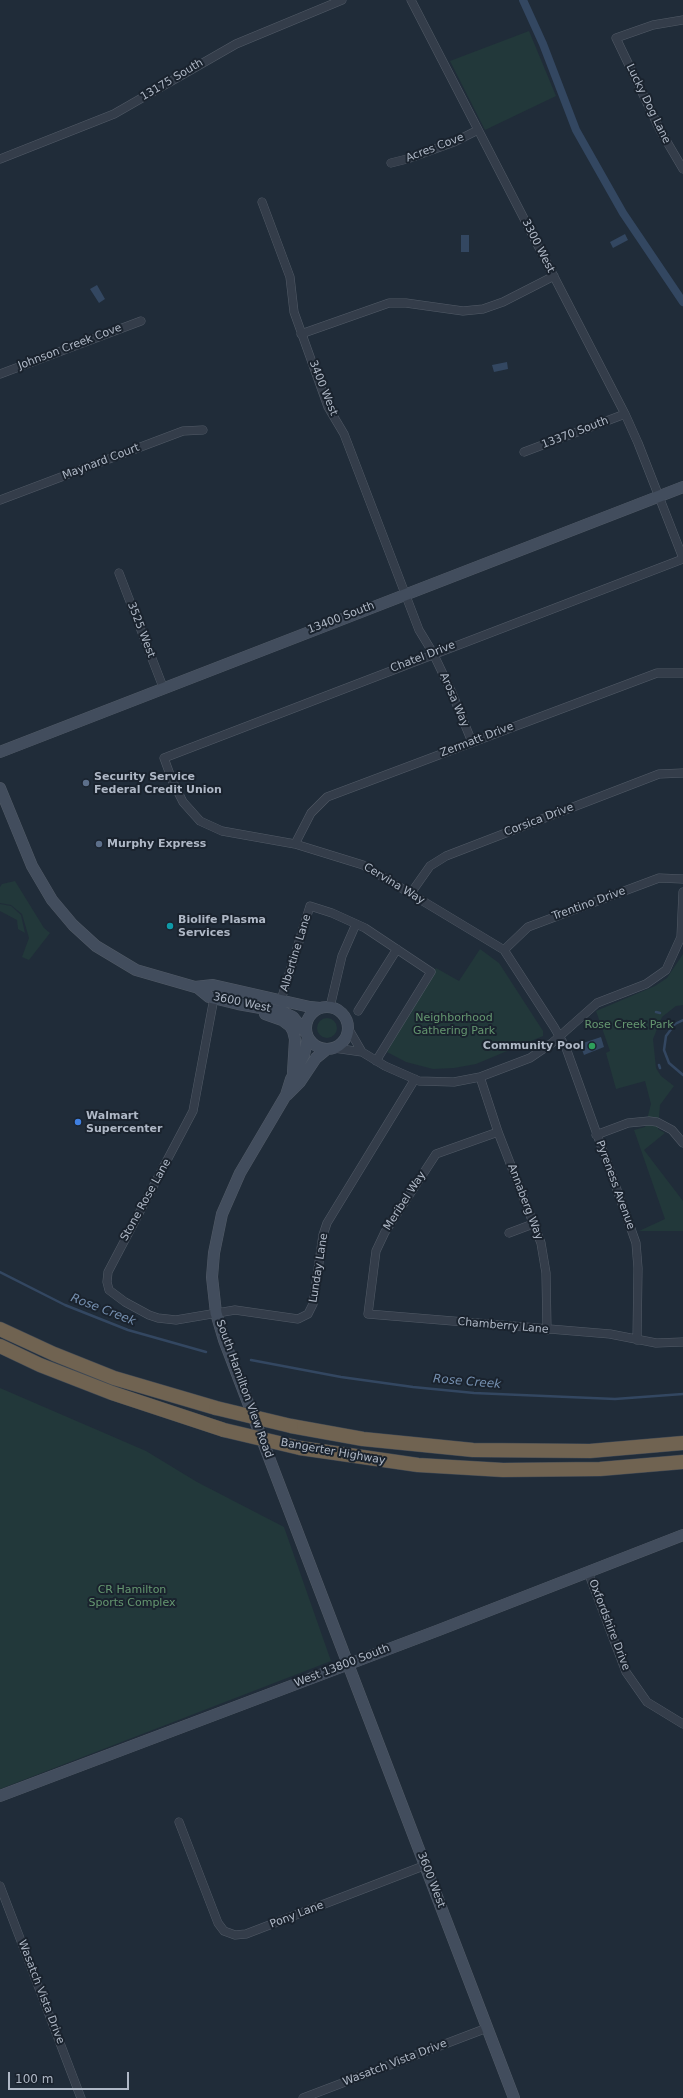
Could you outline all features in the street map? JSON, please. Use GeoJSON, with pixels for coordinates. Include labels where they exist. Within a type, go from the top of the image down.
{"type":"FeatureCollection","features":[{"type":"Feature","properties":{"kind":"highway","name":"Bangerter Highway"},"geometry":{"type":"LineString","coordinates":[[0,1329],[54,1354],[114,1378],[216,1408],[291,1426],[392,1443],[480,1450],[590,1450],[683,1443]]}},
{"type":"Feature","properties":{"kind":"highway","name":"Bangerter Highway"},"geometry":{"type":"LineString","coordinates":[[0,1346],[40,1365],[112,1393],[224,1430],[300,1448],[404,1463],[502,1470],[600,1469],[683,1462]]}},
{"type":"Feature","properties":{"kind":"street","name":"13175 South"},"geometry":{"type":"LineString","coordinates":[[0,158],[114,114],[236,44],[342,0]]}},
{"type":"Feature","properties":{"kind":"street","name":"3300 West"},"geometry":{"type":"LineString","coordinates":[[411,0],[625,414],[641,449],[683,558]]}},
{"type":"Feature","properties":{"kind":"street","name":"Lucky Dog Lane"},"geometry":{"type":"LineString","coordinates":[[683,20],[653,25],[616,38],[660,130],[683,168]]}},
{"type":"Feature","properties":{"kind":"street","name":"Acres Cove"},"geometry":{"type":"LineString","coordinates":[[391,163],[407,160],[441,147],[478,130]]}},
{"type":"Feature","properties":{"kind":"street","name":"3400 West"},"geometry":{"type":"LineString","coordinates":[[262,202],[290,277],[294,312],[301,334],[328,407],[344,434],[404,594]]}},
{"type":"Feature","properties":{"kind":"street"},"geometry":{"type":"LineString","coordinates":[[301,334],[389,303],[406,303],[463,311],[483,309],[503,302],[554,276]]}},
{"type":"Feature","properties":{"kind":"street","name":"Johnson Creek Cove"},"geometry":{"type":"LineString","coordinates":[[0,374],[140,321]]}},
{"type":"Feature","properties":{"kind":"street","name":"13370 South"},"geometry":{"type":"LineString","coordinates":[[524,452],[625,414]]}},
{"type":"Feature","properties":{"kind":"street","name":"Maynard Court"},"geometry":{"type":"LineString","coordinates":[[0,500],[183,431],[203,430]]}},
{"type":"Feature","properties":{"kind":"street","name":"13400 South"},"geometry":{"type":"LineString","coordinates":[[0,752],[163,687],[683,487]]}},
{"type":"Feature","properties":{"kind":"street","name":"Chatel Drive"},"geometry":{"type":"LineString","coordinates":[[164,758],[433,653],[683,558]]}},
{"type":"Feature","properties":{"kind":"street","name":"3525 West"},"geometry":{"type":"LineString","coordinates":[[119,573],[163,687]]}},
{"type":"Feature","properties":{"kind":"street","name":"Arosa Way"},"geometry":{"type":"LineString","coordinates":[[404,594],[419,630],[433,653],[452,693],[472,742]]}},
{"type":"Feature","properties":{"kind":"street","name":"Zermatt Drive"},"geometry":{"type":"LineString","coordinates":[[295,844],[311,813],[327,797],[657,673],[683,673]]}},
{"type":"Feature","properties":{"kind":"street","name":"Cervina Way"},"geometry":{"type":"LineString","coordinates":[[164,758],[182,802],[200,821],[222,831],[295,844],[363,865],[504,950],[560,1036]]}},
{"type":"Feature","properties":{"kind":"street","name":"Corsica Drive"},"geometry":{"type":"LineString","coordinates":[[411,894],[430,866],[446,856],[659,774],[683,773]]}},
{"type":"Feature","properties":{"kind":"street"},"geometry":{"type":"LineString","coordinates":[[0,788],[32,866],[52,900],[73,925],[96,946],[136,970],[198,988]]}},
{"type":"Feature","properties":{"kind":"street","name":"Trentino Drive"},"geometry":{"type":"LineString","coordinates":[[504,950],[528,927],[659,878],[683,879]]}},
{"type":"Feature","properties":{"kind":"street"},"geometry":{"type":"LineString","coordinates":[[362,1052],[348,1028],[344,1015],[339,1010],[325,1008],[310,1016],[306,1027],[307,1035],[319,1048],[362,1052],[376,1061],[415,1079],[454,1082],[480,1077],[530,1058],[560,1036],[597,1003],[646,984],[666,970],[682,937],[683,892]]}},
{"type":"Feature","properties":{"kind":"street","name":"Albertine Lane"},"geometry":{"type":"LineString","coordinates":[[281,1000],[310,906],[332,913],[356,924]]}},
{"type":"Feature","properties":{"kind":"street"},"geometry":{"type":"LineString","coordinates":[[325,1008],[342,956],[356,924],[431,972],[376,1061]]}},
{"type":"Feature","properties":{"kind":"street"},"geometry":{"type":"LineString","coordinates":[[358,1011],[397,949]]}},
{"type":"Feature","properties":{"kind":"street","name":"3600 West"},"geometry":{"type":"LineString","coordinates":[[198,988],[213,985],[325,1008]]}},
{"type":"Feature","properties":{"kind":"street","name":"3600 West"},"geometry":{"type":"LineString","coordinates":[[198,988],[209,997],[283,1012],[293,1017],[307,1035]]}},
{"type":"Feature","properties":{"kind":"street","name":"Stone Rose Lane"},"geometry":{"type":"LineString","coordinates":[[214,998],[193,1111],[116,1254],[107,1278],[108,1286],[112,1293],[144,1313],[154,1317],[176,1320],[216,1313]]}},
{"type":"Feature","properties":{"kind":"street"},"geometry":{"type":"LineString","coordinates":[[238,1004],[272,1016],[290,1026],[295,1039],[293,1075]]}},
{"type":"Feature","properties":{"kind":"street"},"geometry":{"type":"LineString","coordinates":[[330,1048],[341,1043],[346,1036],[348,1028]]}},
{"type":"Feature","properties":{"kind":"street","name":"South Hamilton View Road"},"geometry":{"type":"LineString","coordinates":[[307,1035],[304,1055],[293,1075],[286,1095],[240,1173],[222,1214],[214,1253],[212,1277],[216,1313],[224,1340],[348,1663]]}},
{"type":"Feature","properties":{"kind":"street","name":"Pyreness Avenue"},"geometry":{"type":"LineString","coordinates":[[560,1036],[636,1243],[638,1268],[637,1340]]}},
{"type":"Feature","properties":{"kind":"street","name":"South Hamilton View Road"},"geometry":{"type":"LineString","coordinates":[[286,1095],[300,1082],[316,1058],[330,1048]]}},
{"type":"Feature","properties":{"kind":"street","name":"Annaberg Way"},"geometry":{"type":"LineString","coordinates":[[480,1077],[498,1132],[540,1243],[546,1273],[547,1330]]}},
{"type":"Feature","properties":{"kind":"street","name":"Lunday Lane"},"geometry":{"type":"LineString","coordinates":[[216,1313],[234,1310],[298,1319],[308,1314],[313,1304],[323,1235],[327,1223],[415,1079]]}},
{"type":"Feature","properties":{"kind":"street"},"geometry":{"type":"LineString","coordinates":[[596,1135],[628,1123],[649,1121],[656,1122],[672,1130],[683,1143]]}},
{"type":"Feature","properties":{"kind":"street","name":"Meribel Way"},"geometry":{"type":"LineString","coordinates":[[368,1314],[376,1251],[385,1232],[436,1154],[498,1132]]}},
{"type":"Feature","properties":{"kind":"street"},"geometry":{"type":"LineString","coordinates":[[509,1233],[533,1224]]}},
{"type":"Feature","properties":{"kind":"street","name":"Chamberry Lane"},"geometry":{"type":"LineString","coordinates":[[368,1314],[547,1330],[610,1334],[656,1343],[683,1342]]}},
{"type":"Feature","properties":{"kind":"street","name":"West 13800 South"},"geometry":{"type":"LineString","coordinates":[[0,1796],[348,1663],[439,1630],[683,1535]]}},
{"type":"Feature","properties":{"kind":"street","name":"Oxfordshire Drive"},"geometry":{"type":"LineString","coordinates":[[588,1572],[626,1672],[647,1702],[683,1724]]}},
{"type":"Feature","properties":{"kind":"street","name":"3600 West"},"geometry":{"type":"LineString","coordinates":[[348,1663],[514,2098]]}},
{"type":"Feature","properties":{"kind":"street","name":"Pony Lane"},"geometry":{"type":"LineString","coordinates":[[179,1822],[221,1928],[229,1934],[241,1935],[426,1865]]}},
{"type":"Feature","properties":{"kind":"street","name":"Wasatch Vista Drive"},"geometry":{"type":"LineString","coordinates":[[0,1886],[81,2098]]}},
{"type":"Feature","properties":{"kind":"street","name":"Wasatch Vista Drive"},"geometry":{"type":"LineString","coordinates":[[303,2098],[487,2028]]}},
{"type":"Feature","properties":{"kind":"green space"},"geometry":{"type":"Polygon","coordinates":[[[529,31],[556,96],[485,130],[450,61],[529,31]]]}},
{"type":"Feature","properties":{"kind":"green space"},"geometry":{"type":"Polygon","coordinates":[[[15,881],[44,928],[50,933],[29,960],[22,957],[29,938],[22,914],[11,905],[0,903],[0,887],[2,884],[15,881]]]}},
{"type":"Feature","properties":{"kind":"green space"},"geometry":{"type":"Polygon","coordinates":[[[0,904],[11,906],[21,915],[25,933],[18,929],[17,920],[0,911],[0,904]]]}},
{"type":"Feature","properties":{"kind":"green space","name":"Neighborhood Gathering Park"},"geometry":{"type":"Polygon","coordinates":[[[480,949],[499,963],[543,1031],[543,1036],[476,1064],[454,1068],[433,1069],[406,1062],[387,1052],[436,968],[459,981],[480,949]]]}},
{"type":"Feature","properties":{"kind":"green space","name":"Rose Creek Park"},"geometry":{"type":"Polygon","coordinates":[[[683,954],[683,1005],[676,1006],[662,1017],[653,1039],[656,1068],[661,1076],[674,1086],[660,1105],[658,1129],[665,1133],[644,1150],[683,1201],[683,1231],[639,1231],[665,1219],[634,1130],[645,1127],[651,1104],[645,1081],[616,1089],[606,1053],[610,1051],[596,1011],[655,986],[667,978],[683,954]]]}},
{"type":"Feature","properties":{"kind":"green space"},"geometry":{"type":"Polygon","coordinates":[[[327,1018],[334,1021],[337,1028],[334,1035],[327,1038],[320,1035],[317,1028],[320,1021],[327,1018]]]}},
{"type":"Feature","properties":{"kind":"green space","name":"CR Hamilton Sports Complex"},"geometry":{"type":"Polygon","coordinates":[[[0,1388],[146,1451],[197,1482],[284,1527],[331,1661],[0,1789],[0,1388]]]}},
{"type":"Feature","properties":{"kind":"water"},"geometry":{"type":"Polygon","coordinates":[[[625,234],[628,240],[613,248],[610,242],[625,234]]]}},
{"type":"Feature","properties":{"kind":"water"},"geometry":{"type":"Polygon","coordinates":[[[461,235],[469,235],[469,252],[461,252],[461,235]]]}},
{"type":"Feature","properties":{"kind":"water"},"geometry":{"type":"Polygon","coordinates":[[[97,285],[105,299],[99,303],[90,289],[97,285]]]}},
{"type":"Feature","properties":{"kind":"water"},"geometry":{"type":"Polygon","coordinates":[[[507,362],[508,369],[494,372],[492,365],[507,362]]]}},
{"type":"Feature","properties":{"kind":"water","name":"Community Pool"},"geometry":{"type":"Polygon","coordinates":[[[601,1037],[604,1047],[584,1055],[580,1044],[601,1037]]]}},
{"type":"Feature","properties":{"kind":"waterway"},"geometry":{"type":"LineString","coordinates":[[523,0],[543,44],[576,130],[623,213],[683,302]]}},
{"type":"Feature","properties":{"kind":"waterway"},"geometry":{"type":"LineString","coordinates":[[656,1012],[660,1013]]}},
{"type":"Feature","properties":{"kind":"waterway","name":"Rose Creek"},"geometry":{"type":"LineString","coordinates":[[683,1020],[675,1024],[666,1036],[664,1050],[669,1063],[683,1075]]}},
{"type":"Feature","properties":{"kind":"waterway","name":"Rose Creek"},"geometry":{"type":"LineString","coordinates":[[0,1272],[65,1305],[128,1330],[206,1352]]}},
{"type":"Feature","properties":{"kind":"waterway","name":"Rose Creek"},"geometry":{"type":"LineString","coordinates":[[251,1360],[341,1377],[413,1387],[474,1393],[615,1399],[683,1394]]}},
{"type":"Feature","properties":{"kind":"place","name":"Security Service Federal Credit Union"},"geometry":{"type":"Point","coordinates":[86,783]}},
{"type":"Feature","properties":{"kind":"place","name":"Murphy Express"},"geometry":{"type":"Point","coordinates":[99,844]}},
{"type":"Feature","properties":{"kind":"place","name":"Biolife Plasma Services"},"geometry":{"type":"Point","coordinates":[170,926]}},
{"type":"Feature","properties":{"kind":"place","name":"Community Pool"},"geometry":{"type":"Point","coordinates":[592,1046]}},
{"type":"Feature","properties":{"kind":"place","name":"Walmart Supercenter"},"geometry":{"type":"Point","coordinates":[78,1122]}}]}
